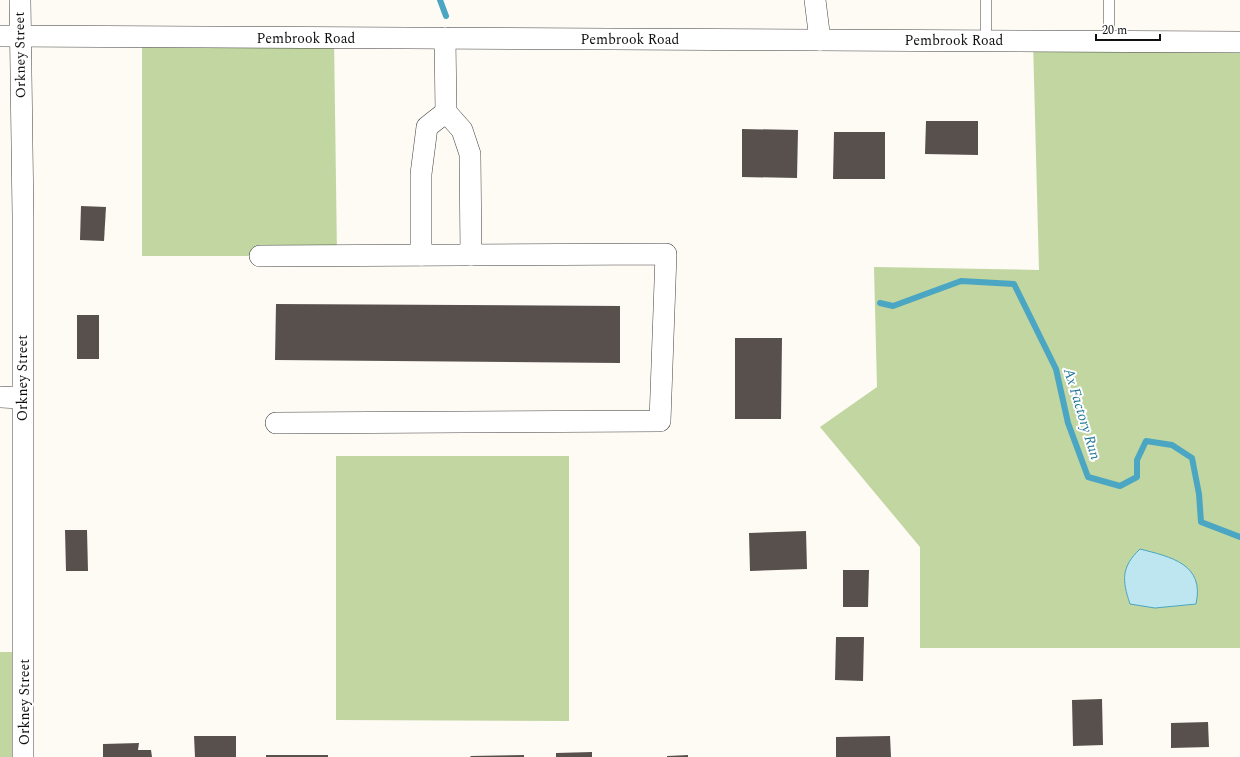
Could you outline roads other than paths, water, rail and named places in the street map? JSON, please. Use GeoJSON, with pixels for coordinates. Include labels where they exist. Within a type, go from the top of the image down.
{"type":"FeatureCollection","features":[{"type":"Feature","properties":{"kind":"street","name":"Orkney Street"},"geometry":{"type":"LineString","coordinates":[[20,0],[10,36],[23,216],[23,757]]}},
{"type":"Feature","properties":{"kind":"street"},"geometry":{"type":"LineString","coordinates":[[815,0],[820,40]]}},
{"type":"Feature","properties":{"kind":"street","name":"Pembrook Road"},"geometry":{"type":"LineString","coordinates":[[10,36],[1240,42]]}},
{"type":"Feature","properties":{"kind":"street"},"geometry":{"type":"LineString","coordinates":[[445,38],[446,112],[462,130],[470,154],[471,255]]}},
{"type":"Feature","properties":{"kind":"street"},"geometry":{"type":"LineString","coordinates":[[421,255],[421,174],[427,127],[446,112]]}},
{"type":"Feature","properties":{"kind":"street"},"geometry":{"type":"LineString","coordinates":[[260,256],[666,254],[660,420],[276,423]]}},
{"type":"Feature","properties":{"kind":"street"},"geometry":{"type":"LineString","coordinates":[[0,397],[22,398]]}},
{"type":"Feature","properties":{"kind":"lane"},"geometry":{"type":"LineString","coordinates":[[986,0],[986,41]]}},
{"type":"Feature","properties":{"kind":"lane"},"geometry":{"type":"LineString","coordinates":[[1109,41],[1110,0]]}},
{"type":"Feature","properties":{"kind":"water"},"geometry":{"type":"Polygon","coordinates":[[[1140,549],[1163,555],[1183,564],[1190,571],[1195,580],[1197,590],[1196,604],[1155,608],[1130,604],[1125,581],[1126,568],[1140,549]]]}},
{"type":"Feature","properties":{"kind":"waterway","name":"Ax Factory Run"},"geometry":{"type":"LineString","coordinates":[[440,0],[446,16]]}},
{"type":"Feature","properties":{"kind":"waterway","name":"Ax Factory Run"},"geometry":{"type":"LineString","coordinates":[[880,303],[893,306],[961,281],[1014,284],[1056,369],[1068,423],[1088,477],[1120,486],[1137,477],[1137,460],[1146,441],[1172,445],[1192,458],[1199,494],[1201,522],[1240,537]]}}]}
